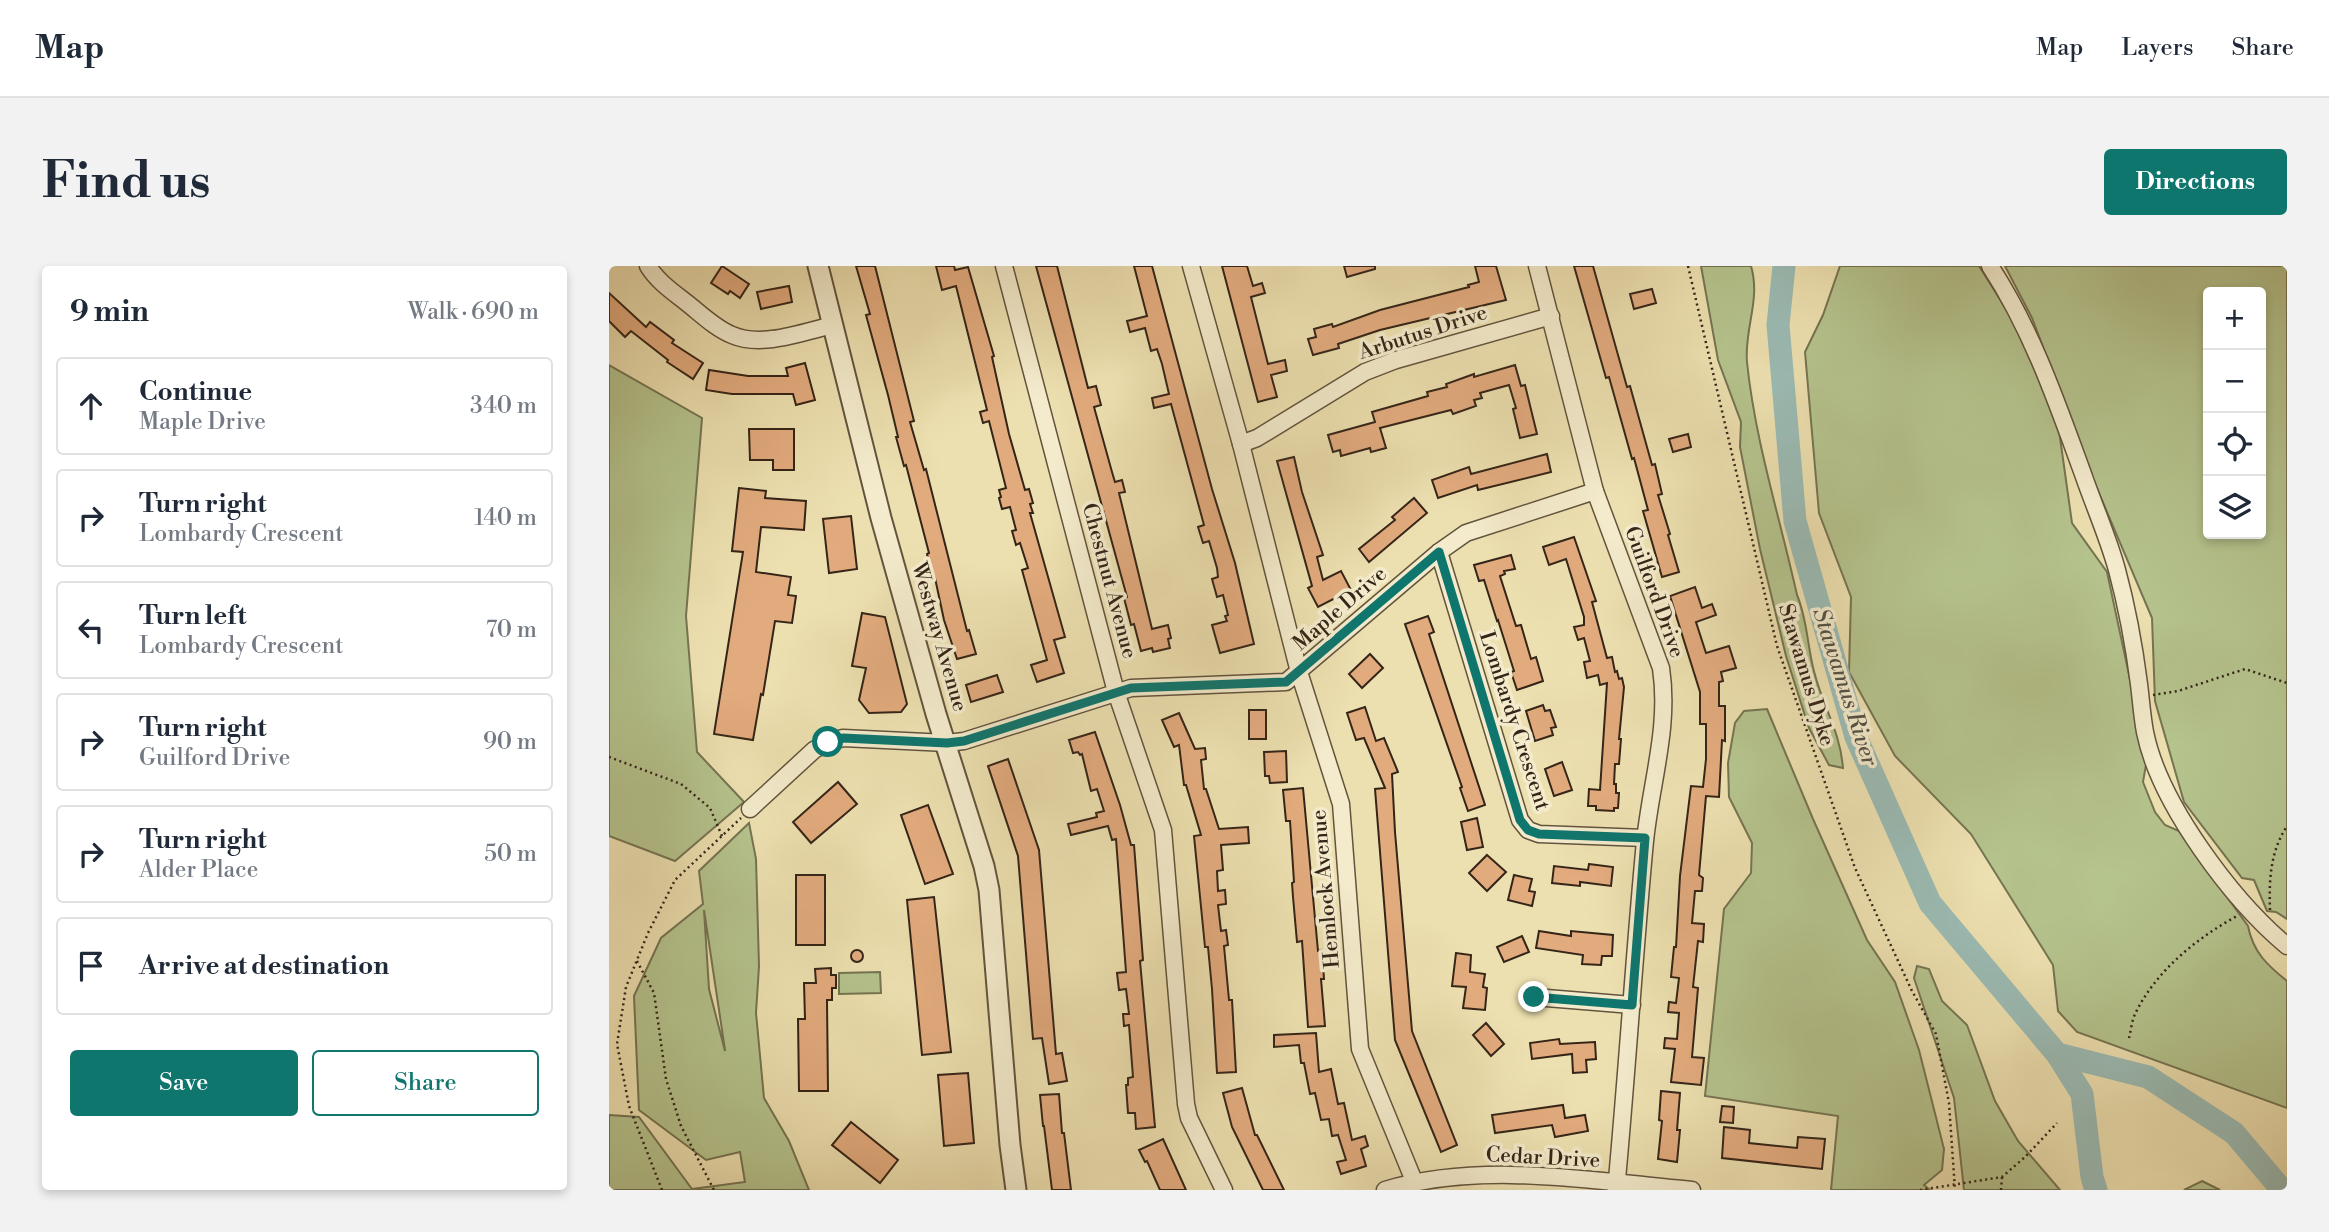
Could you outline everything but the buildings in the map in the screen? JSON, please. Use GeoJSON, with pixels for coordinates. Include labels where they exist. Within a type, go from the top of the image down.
{"type":"FeatureCollection","features":[{"type":"Feature","properties":{"kind":"street"},"geometry":{"type":"LineString","coordinates":[[648,266],[659,281],[712,323],[733,335],[771,339],[834,325]]}},
{"type":"Feature","properties":{"kind":"street","name":"Westway Avenue"},"geometry":{"type":"LineString","coordinates":[[818,266],[881,518],[936,714],[973,825],[989,890],[1016,1190]]}},
{"type":"Feature","properties":{"kind":"street","name":"Chestnut Avenue"},"geometry":{"type":"LineString","coordinates":[[1004,266],[1117,692],[1163,830],[1189,1118],[1224,1190]]}},
{"type":"Feature","properties":{"kind":"street","name":"Hemlock Avenue"},"geometry":{"type":"LineString","coordinates":[[1191,266],[1241,444],[1299,672],[1341,804],[1360,1049],[1414,1181]]}},
{"type":"Feature","properties":{"kind":"street","name":"Guilford Drive"},"geometry":{"type":"LineString","coordinates":[[1537,266],[1595,491],[1661,668],[1664,690],[1664,721],[1645,838],[1616,1186]]}},
{"type":"Feature","properties":{"kind":"street"},"geometry":{"type":"LineString","coordinates":[[1990,266],[2030,338],[2062,415],[2116,565],[2129,616],[2146,734],[2171,799],[2187,829],[2228,886],[2287,946]]}},
{"type":"Feature","properties":{"kind":"street","name":"Arbutus Drive"},"geometry":{"type":"LineString","coordinates":[[1241,444],[1257,438],[1379,366],[1551,316]]}},
{"type":"Feature","properties":{"kind":"street","name":"Maple Drive"},"geometry":{"type":"LineString","coordinates":[[750,809],[814,750],[843,738],[947,743],[964,741],[1143,686],[1273,685],[1286,682],[1439,552],[1466,533],[1595,491]]}},
{"type":"Feature","properties":{"kind":"street","name":"Lombardy Crescent"},"geometry":{"type":"LineString","coordinates":[[1439,552],[1520,820],[1528,830],[1539,834],[1645,838]]}},
{"type":"Feature","properties":{"kind":"street"},"geometry":{"type":"LineString","coordinates":[[1534,997],[1632,1005]]}},
{"type":"Feature","properties":{"kind":"street","name":"Cedar Drive"},"geometry":{"type":"LineString","coordinates":[[1385,1190],[1414,1181],[1497,1174],[1616,1186],[1692,1190]]}},
{"type":"Feature","properties":{"kind":"path","name":"Stawamus Dyke"},"geometry":{"type":"LineString","coordinates":[[1688,266],[1777,646],[1855,868],[1912,991],[1936,1034],[1949,1103],[1954,1188]]}},
{"type":"Feature","properties":{"kind":"path"},"geometry":{"type":"LineString","coordinates":[[2141,697],[2178,691],[2245,669],[2287,683]]}},
{"type":"Feature","properties":{"kind":"path"},"geometry":{"type":"LineString","coordinates":[[609,757],[681,784],[710,808],[722,836]]}},
{"type":"Feature","properties":{"kind":"path"},"geometry":{"type":"LineString","coordinates":[[662,1190],[629,1106],[617,1044],[626,987],[675,880],[750,809]]}},
{"type":"Feature","properties":{"kind":"path"},"geometry":{"type":"LineString","coordinates":[[2263,924],[2270,910],[2272,860],[2287,826]]}},
{"type":"Feature","properties":{"kind":"path"},"geometry":{"type":"LineString","coordinates":[[2129,1038],[2134,1014],[2158,977],[2208,932],[2249,909]]}},
{"type":"Feature","properties":{"kind":"path"},"geometry":{"type":"LineString","coordinates":[[637,961],[655,993],[666,1079],[681,1126],[714,1190]]}},
{"type":"Feature","properties":{"kind":"path"},"geometry":{"type":"LineString","coordinates":[[1920,1190],[1954,1188],[2001,1177],[2025,1157],[2057,1122]]}},
{"type":"Feature","properties":{"kind":"path"},"geometry":{"type":"LineString","coordinates":[[2001,1177],[2001,1190]]}},
{"type":"Feature","properties":{"kind":"green space"},"geometry":{"type":"Polygon","coordinates":[[[1701,266],[1751,266],[1754,291],[1747,362],[1756,421],[1803,615],[1812,665],[1839,743],[1843,768],[1829,765],[1809,728],[1786,656],[1760,549],[1740,447],[1741,422],[1718,360],[1701,266]]]}},
{"type":"Feature","properties":{"kind":"green space"},"geometry":{"type":"Polygon","coordinates":[[[1840,266],[1979,266],[2018,328],[2057,416],[2072,523],[2107,572],[2147,759],[2143,782],[2155,812],[2165,825],[2179,831],[2248,926],[2253,943],[2262,957],[2287,981],[2287,1108],[2077,1032],[2058,1011],[2053,965],[1971,834],[1895,756],[1849,672],[1851,597],[1819,513],[1805,352],[1823,315],[1840,266]]]}},
{"type":"Feature","properties":{"kind":"green space"},"geometry":{"type":"Polygon","coordinates":[[[2005,266],[2287,266],[2287,919],[2276,912],[2267,911],[2254,880],[2242,878],[2184,802],[2155,701],[2152,618],[2093,479],[2032,318],[2005,266]]]}},
{"type":"Feature","properties":{"kind":"green space"},"geometry":{"type":"Polygon","coordinates":[[[609,365],[702,418],[686,616],[697,752],[744,802],[675,861],[609,836],[609,365]]]}},
{"type":"Feature","properties":{"kind":"green space"},"geometry":{"type":"Polygon","coordinates":[[[1767,709],[1867,940],[1895,982],[1919,1050],[1944,1149],[1942,1170],[1924,1185],[1930,1190],[1831,1190],[1838,1116],[1705,1096],[1724,909],[1751,873],[1752,843],[1729,797],[1728,763],[1735,723],[1744,711],[1767,709]]]}},
{"type":"Feature","properties":{"kind":"green space"},"geometry":{"type":"Polygon","coordinates":[[[749,823],[756,859],[759,966],[756,1013],[764,1098],[789,1141],[809,1190],[609,1190],[609,1115],[639,1117],[692,1189],[745,1182],[740,1152],[706,1160],[639,1110],[634,996],[661,938],[703,904],[699,871],[749,823]],[[704,910],[709,989],[725,1051],[704,910]]]}},
{"type":"Feature","properties":{"kind":"green space"},"geometry":{"type":"Polygon","coordinates":[[[1917,966],[1929,969],[1942,1001],[1967,1025],[1995,1101],[2018,1141],[2060,1190],[1964,1190],[1954,1098],[1914,978],[1917,966]]]}},
{"type":"Feature","properties":{"kind":"green space"},"geometry":{"type":"Polygon","coordinates":[[[880,972],[881,993],[839,994],[839,973],[880,972]]]}},
{"type":"Feature","properties":{"kind":"green space"},"geometry":{"type":"Polygon","coordinates":[[[2202,1181],[2220,1190],[2184,1190],[2202,1181]]]}},
{"type":"Feature","properties":{"kind":"waterway","name":"Stawamus River"},"geometry":{"type":"LineString","coordinates":[[1784,266],[1778,325],[1795,521],[1856,737],[1930,903],[2057,1054],[2082,1094],[2096,1190]]}},
{"type":"Feature","properties":{"kind":"waterway","name":"Stawamus River"},"geometry":{"type":"LineString","coordinates":[[2057,1054],[2148,1077],[2234,1133],[2282,1190]]}},
{"type":"Feature","properties":{"kind":"route"},"geometry":{"type":"LineString","coordinates":[[828,742],[843,738],[947,743],[964,741],[1131,688],[1273,685],[1286,682],[1439,552],[1520,820],[1528,830],[1539,834],[1645,838],[1632,1005],[1534,997]]}}]}
